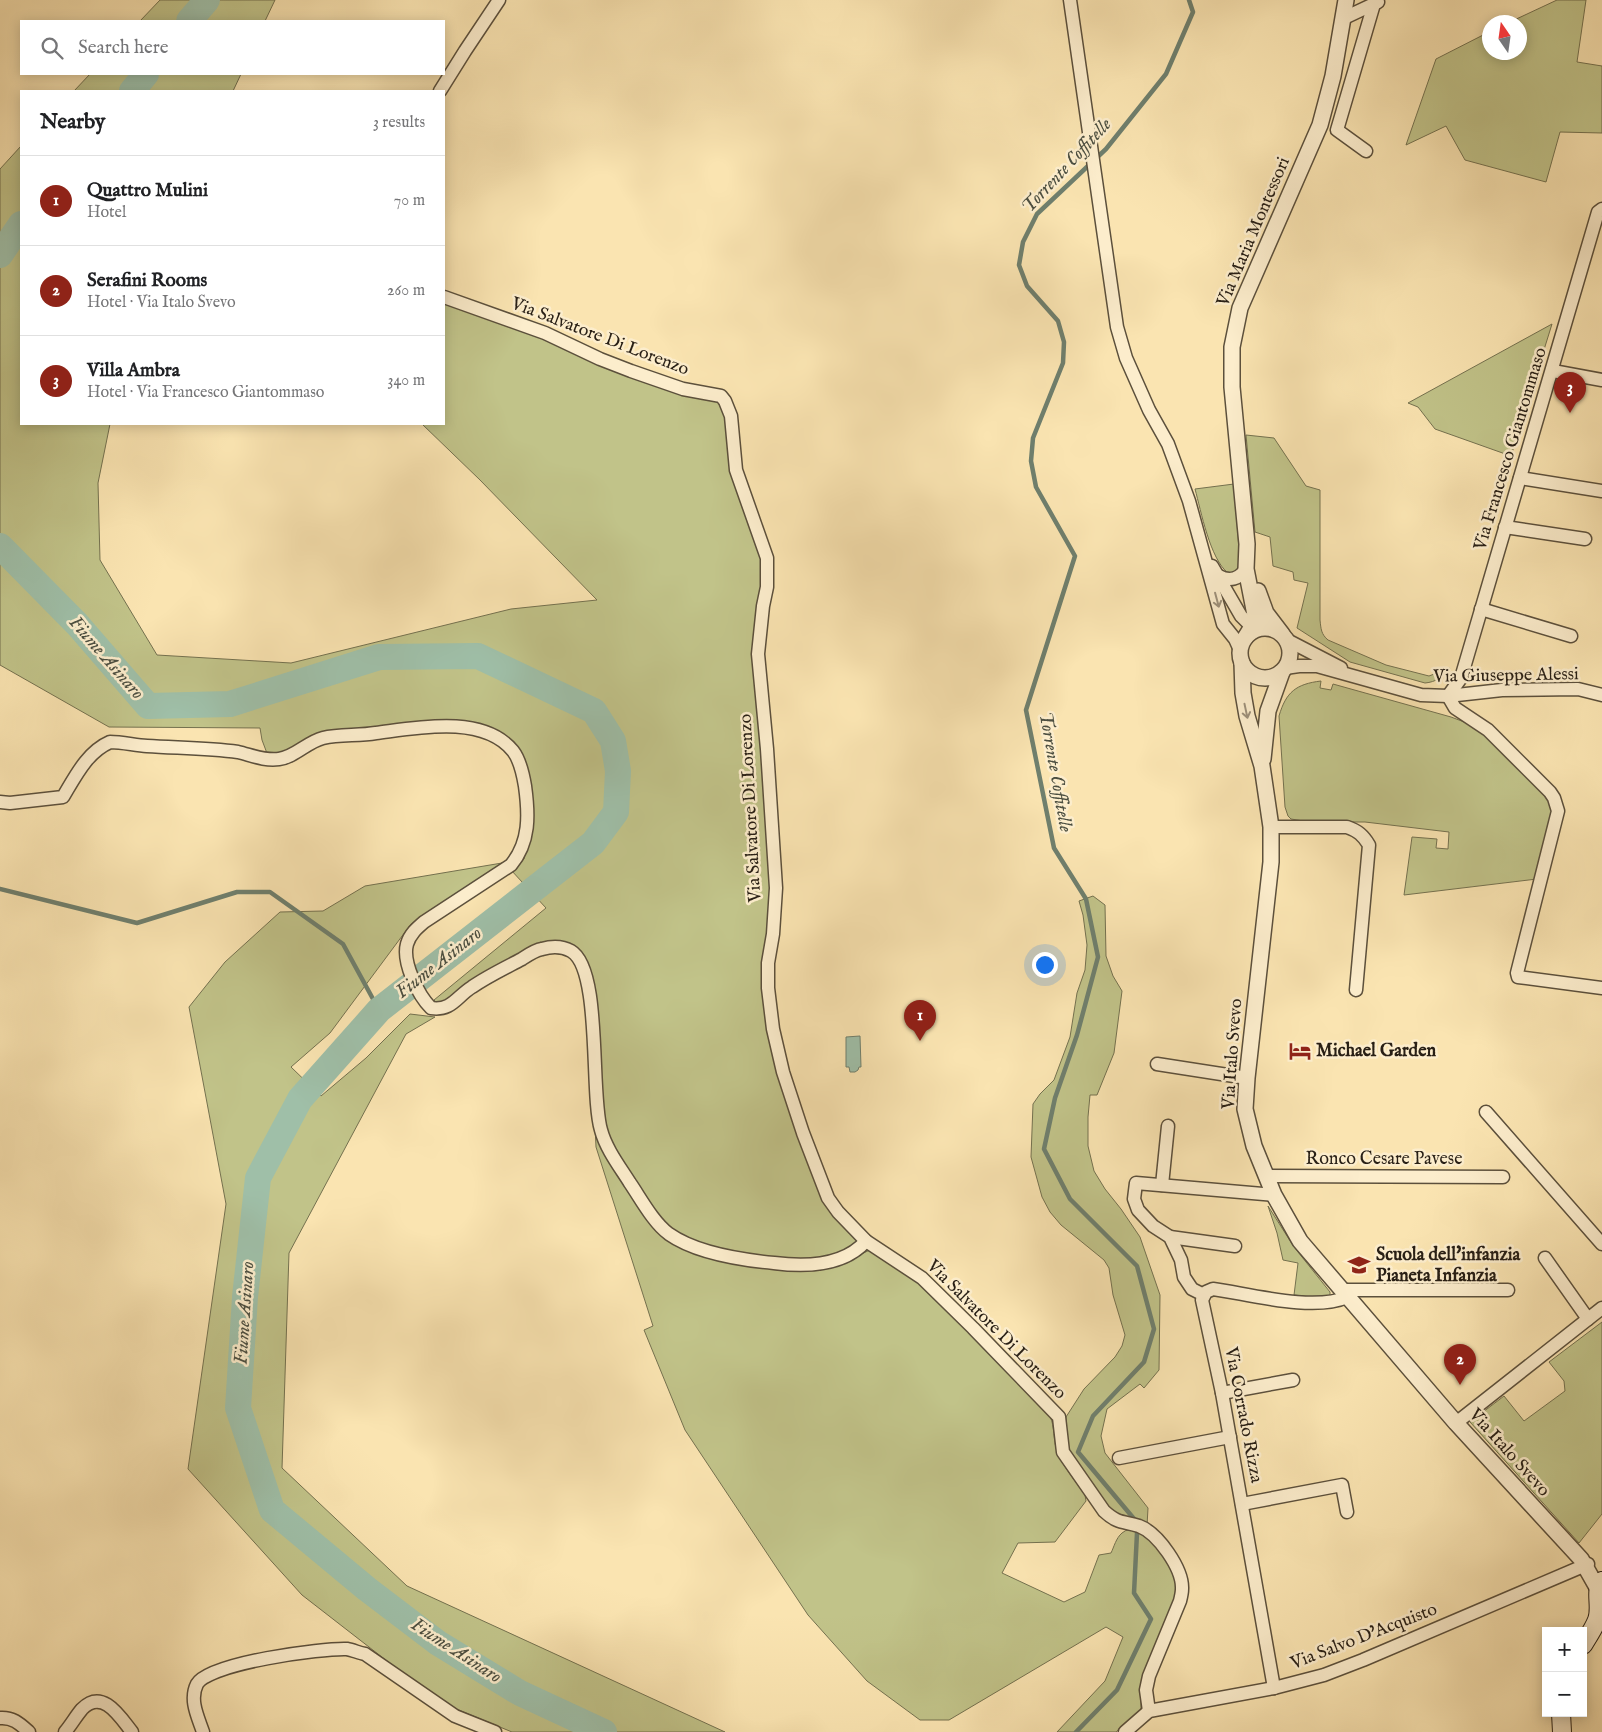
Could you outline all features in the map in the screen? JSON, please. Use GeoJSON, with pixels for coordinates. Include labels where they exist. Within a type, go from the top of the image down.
{"type":"FeatureCollection","features":[{"type":"Feature","properties":{"kind":"main road"},"geometry":{"type":"LineString","coordinates":[[1587,1638],[1599,1620],[1601,1588]]}},
{"type":"Feature","properties":{"kind":"main road"},"geometry":{"type":"LineString","coordinates":[[1561,1717],[1562,1732]]}},
{"type":"Feature","properties":{"kind":"street"},"geometry":{"type":"LineString","coordinates":[[441,90],[500,0]]}},
{"type":"Feature","properties":{"kind":"street"},"geometry":{"type":"LineString","coordinates":[[1070,0],[1117,326],[1126,358],[1149,410],[1168,444],[1189,501],[1223,624],[1235,639],[1249,641],[1269,629],[1330,661],[1354,676]]}},
{"type":"Feature","properties":{"kind":"street","name":"Via Maria Montessori"},"geometry":{"type":"LineString","coordinates":[[1247,544],[1232,387],[1232,347],[1240,308],[1320,125],[1333,76],[1346,0]]}},
{"type":"Feature","properties":{"kind":"street"},"geometry":{"type":"LineString","coordinates":[[1342,20],[1378,2]]}},
{"type":"Feature","properties":{"kind":"street"},"geometry":{"type":"LineString","coordinates":[[1366,151],[1337,130],[1378,2]]}},
{"type":"Feature","properties":{"kind":"street","name":"Via Francesco Giantommaso"},"geometry":{"type":"LineString","coordinates":[[1448,696],[1461,678],[1553,371],[1598,212],[1602,209]]}},
{"type":"Feature","properties":{"kind":"street","name":"Via Salvatore Di Lorenzo"},"geometry":{"type":"LineString","coordinates":[[445,297],[545,333],[600,360],[683,389],[720,396],[725,401],[731,416],[736,470],[767,558],[767,587],[758,654],[767,749],[776,888],[773,934],[768,963],[768,988],[773,1030],[783,1072],[815,1165],[828,1198],[838,1212],[866,1241],[922,1278],[1025,1381],[1059,1417],[1062,1452],[1104,1511],[1120,1522],[1140,1526],[1148,1531],[1174,1562],[1182,1588],[1180,1601],[1149,1676],[1146,1690],[1149,1712]]}},
{"type":"Feature","properties":{"kind":"street"},"geometry":{"type":"LineString","coordinates":[[1553,371],[1602,380]]}},
{"type":"Feature","properties":{"kind":"street"},"geometry":{"type":"LineString","coordinates":[[1520,478],[1602,490]]}},
{"type":"Feature","properties":{"kind":"street"},"geometry":{"type":"LineString","coordinates":[[1505,527],[1585,539]]}},
{"type":"Feature","properties":{"kind":"street"},"geometry":{"type":"LineString","coordinates":[[1247,544],[1246,569],[1256,620],[1249,641],[1243,693],[1262,766]]}},
{"type":"Feature","properties":{"kind":"street"},"geometry":{"type":"LineString","coordinates":[[1247,544],[1260,600],[1266,613],[1284,638],[1290,655],[1268,711],[1262,766]]}},
{"type":"Feature","properties":{"kind":"street"},"geometry":{"type":"LineString","coordinates":[[1204,553],[1241,616],[1248,623],[1250,673],[1261,678],[1272,677],[1284,670]]}},
{"type":"Feature","properties":{"kind":"street"},"geometry":{"type":"LineString","coordinates":[[1219,576],[1225,579],[1234,579],[1242,576],[1246,569]]}},
{"type":"Feature","properties":{"kind":"street"},"geometry":{"type":"LineString","coordinates":[[1481,609],[1571,636]]}},
{"type":"Feature","properties":{"kind":"street","name":"Via Giuseppe Alessi"},"geometry":{"type":"LineString","coordinates":[[1284,670],[1299,666],[1317,666],[1421,695],[1448,696],[1502,690],[1578,688],[1602,695]]}},
{"type":"Feature","properties":{"kind":"street"},"geometry":{"type":"LineString","coordinates":[[1448,696],[1454,708],[1488,730],[1550,792],[1558,811],[1517,973],[1518,977],[1602,988]]}},
{"type":"Feature","properties":{"kind":"street"},"geometry":{"type":"LineString","coordinates":[[0,802],[10,803],[63,797],[83,765],[101,746],[110,742],[238,752],[267,759],[280,759],[312,742],[324,738],[373,734],[417,727],[466,728],[486,733],[501,741],[513,751],[520,765],[524,781],[528,821],[523,846],[519,856],[511,865],[424,922],[414,931],[407,944],[408,958],[412,977],[425,1001],[431,1008],[447,1007],[471,987],[540,949],[558,946],[569,950],[579,956],[588,983],[594,1040],[597,1106],[601,1131],[612,1154],[649,1211],[669,1234],[695,1247],[739,1258],[799,1266],[847,1256],[858,1250],[866,1241]]}},
{"type":"Feature","properties":{"kind":"street","name":"Via Italo Svevo"},"geometry":{"type":"LineString","coordinates":[[1262,766],[1271,826],[1271,862],[1245,1109],[1254,1146],[1266,1176],[1274,1195],[1300,1241],[1456,1422],[1585,1563],[1601,1588]]}},
{"type":"Feature","properties":{"kind":"street"},"geometry":{"type":"LineString","coordinates":[[1271,826],[1347,827],[1358,831],[1364,836],[1369,845],[1356,990]]}},
{"type":"Feature","properties":{"kind":"street"},"geometry":{"type":"LineString","coordinates":[[1157,1064],[1247,1078]]}},
{"type":"Feature","properties":{"kind":"street"},"geometry":{"type":"LineString","coordinates":[[1486,1112],[1602,1244]]}},
{"type":"Feature","properties":{"kind":"street"},"geometry":{"type":"LineString","coordinates":[[1162,1185],[1168,1126]]}},
{"type":"Feature","properties":{"kind":"street","name":"Ronco Cesare Pavese"},"geometry":{"type":"LineString","coordinates":[[1266,1176],[1503,1177]]}},
{"type":"Feature","properties":{"kind":"street"},"geometry":{"type":"LineString","coordinates":[[1235,1246],[1170,1237],[1153,1226],[1138,1210],[1134,1199],[1136,1183],[1274,1195]]}},
{"type":"Feature","properties":{"kind":"street"},"geometry":{"type":"LineString","coordinates":[[1170,1237],[1181,1260],[1184,1277],[1192,1289],[1204,1295],[1213,1289],[1318,1304],[1338,1301],[1344,1294],[1508,1290]]}},
{"type":"Feature","properties":{"kind":"street"},"geometry":{"type":"LineString","coordinates":[[1545,1258],[1588,1319]]}},
{"type":"Feature","properties":{"kind":"street","name":"Via Corrado Rizza"},"geometry":{"type":"LineString","coordinates":[[1204,1295],[1202,1300],[1203,1308],[1222,1393],[1274,1688]]}},
{"type":"Feature","properties":{"kind":"street"},"geometry":{"type":"LineString","coordinates":[[1456,1422],[1602,1308]]}},
{"type":"Feature","properties":{"kind":"street"},"geometry":{"type":"LineString","coordinates":[[1222,1393],[1293,1380]]}},
{"type":"Feature","properties":{"kind":"street"},"geometry":{"type":"LineString","coordinates":[[1119,1458],[1230,1437]]}},
{"type":"Feature","properties":{"kind":"street"},"geometry":{"type":"LineString","coordinates":[[1242,1504],[1342,1485],[1347,1512]]}},
{"type":"Feature","properties":{"kind":"street","name":"Via Salvo D'Acquisto"},"geometry":{"type":"LineString","coordinates":[[1124,1732],[1149,1712],[1274,1688],[1324,1675],[1363,1660],[1585,1563]]}},
{"type":"Feature","properties":{"kind":"street"},"geometry":{"type":"LineString","coordinates":[[203,1732],[194,1703],[198,1683],[206,1676],[227,1668],[272,1657],[324,1650],[349,1649],[365,1654],[455,1716],[495,1732]]}},
{"type":"Feature","properties":{"kind":"street"},"geometry":{"type":"LineString","coordinates":[[65,1732],[87,1705],[101,1702],[110,1706],[132,1732]]}},
{"type":"Feature","properties":{"kind":"street"},"geometry":{"type":"LineString","coordinates":[[0,1718],[12,1719],[20,1723],[29,1732]]}},
{"type":"Feature","properties":{"kind":"green space"},"geometry":{"type":"Polygon","coordinates":[[[160,0],[275,0],[265,20],[141,20],[160,0]]]}},
{"type":"Feature","properties":{"kind":"green space"},"geometry":{"type":"Polygon","coordinates":[[[1557,0],[1586,0],[1577,62],[1602,66],[1602,133],[1560,132],[1546,182],[1465,160],[1446,126],[1406,145],[1436,59],[1482,36],[1482,60],[1527,60],[1527,15],[1525,15],[1557,0]]]}},
{"type":"Feature","properties":{"kind":"green space"},"geometry":{"type":"Polygon","coordinates":[[[89,75],[241,75],[233,90],[75,90],[89,75]]]}},
{"type":"Feature","properties":{"kind":"green space"},"geometry":{"type":"Polygon","coordinates":[[[20,147],[20,425],[110,425],[98,483],[100,560],[157,655],[291,663],[511,609],[597,600],[480,480],[423,425],[445,425],[445,301],[722,403],[763,560],[762,586],[772,885],[764,979],[811,1172],[858,1237],[856,1246],[819,1260],[782,1262],[703,1246],[674,1232],[651,1210],[612,1146],[604,1122],[590,970],[582,954],[576,949],[559,942],[448,1002],[438,1004],[434,1000],[546,908],[511,870],[524,859],[527,845],[526,770],[494,733],[373,730],[268,756],[260,728],[109,727],[0,665],[0,169],[20,147]]]}},
{"type":"Feature","properties":{"kind":"green space"},"geometry":{"type":"Polygon","coordinates":[[[1552,324],[1511,456],[1435,429],[1418,407],[1408,403],[1552,324]]]}},
{"type":"Feature","properties":{"kind":"green space"},"geometry":{"type":"Polygon","coordinates":[[[1246,435],[1274,438],[1306,486],[1320,490],[1320,620],[1324,636],[1328,640],[1386,665],[1429,676],[1450,668],[1442,676],[1433,682],[1425,683],[1350,662],[1297,628],[1308,583],[1294,580],[1293,572],[1273,566],[1270,537],[1255,532],[1246,435]]]}},
{"type":"Feature","properties":{"kind":"green space"},"geometry":{"type":"Polygon","coordinates":[[[1234,484],[1240,562],[1236,572],[1228,573],[1216,557],[1211,546],[1195,489],[1234,484]]]}},
{"type":"Feature","properties":{"kind":"green space"},"geometry":{"type":"Polygon","coordinates":[[[1321,681],[1320,688],[1331,690],[1333,684],[1451,717],[1467,723],[1485,735],[1550,802],[1553,811],[1537,879],[1404,895],[1412,837],[1437,839],[1436,848],[1448,849],[1449,832],[1365,822],[1310,822],[1291,819],[1285,807],[1279,716],[1285,701],[1293,691],[1305,684],[1321,681]]]}},
{"type":"Feature","properties":{"kind":"green space"},"geometry":{"type":"Polygon","coordinates":[[[502,863],[411,924],[330,1033],[291,1067],[321,1096],[366,1058],[410,1014],[435,1017],[406,1034],[289,1253],[282,1468],[407,1586],[725,1732],[512,1732],[449,1706],[302,1595],[188,1469],[226,1204],[189,1007],[225,962],[280,912],[323,911],[365,886],[502,863]]]}},
{"type":"Feature","properties":{"kind":"green space"},"geometry":{"type":"Polygon","coordinates":[[[1093,896],[1105,905],[1106,956],[1113,976],[1122,991],[1114,1053],[1097,1095],[1090,1095],[1088,1146],[1094,1171],[1140,1237],[1160,1295],[1159,1370],[1144,1388],[1140,1384],[1107,1409],[1101,1436],[1105,1453],[1148,1508],[1147,1526],[1111,1511],[1072,1459],[1067,1445],[1066,1417],[1084,1389],[1115,1357],[1122,1346],[1125,1335],[1113,1295],[1109,1268],[1104,1260],[1061,1225],[1050,1212],[1042,1197],[1031,1157],[1033,1104],[1054,1080],[1070,1037],[1077,993],[1085,970],[1087,945],[1079,901],[1093,896]]]}},
{"type":"Feature","properties":{"kind":"green space"},"geometry":{"type":"Polygon","coordinates":[[[595,1126],[646,1217],[733,1262],[852,1258],[870,1250],[919,1279],[1050,1416],[1059,1456],[1085,1495],[1086,1501],[1055,1542],[1018,1543],[1002,1573],[1064,1602],[1085,1592],[1099,1555],[1111,1553],[1122,1533],[1129,1529],[1145,1534],[1159,1549],[1172,1571],[1176,1585],[1176,1594],[1141,1686],[1141,1710],[1116,1732],[1057,1732],[1105,1681],[1123,1637],[1106,1627],[949,1720],[920,1720],[867,1681],[808,1615],[685,1430],[644,1330],[653,1326],[596,1147],[595,1126]]]}},
{"type":"Feature","properties":{"kind":"green space"},"geometry":{"type":"Polygon","coordinates":[[[1268,1206],[1294,1247],[1330,1292],[1330,1296],[1322,1298],[1294,1295],[1298,1263],[1283,1260],[1268,1206]]]}},
{"type":"Feature","properties":{"kind":"green space"},"geometry":{"type":"Polygon","coordinates":[[[1602,1322],[1602,1514],[1579,1543],[1470,1422],[1504,1396],[1524,1421],[1565,1391],[1564,1381],[1549,1362],[1602,1322]]]}},
{"type":"Feature","properties":{"kind":"shaded area"},"geometry":{"type":"Polygon","coordinates":[[[860,1036],[861,1067],[855,1072],[850,1072],[849,1067],[846,1067],[846,1037],[860,1036]]]}},
{"type":"Feature","properties":{"kind":"waterway","name":"Fiume Asinaro"},"geometry":{"type":"LineString","coordinates":[[190,20],[207,0]]}},
{"type":"Feature","properties":{"kind":"waterway","name":"Torrente Coffitelle"},"geometry":{"type":"LineString","coordinates":[[1135,1520],[1078,1452],[1093,1416],[1144,1362],[1154,1329],[1137,1266],[1070,1199],[1044,1149],[1055,1098],[1077,1035],[1098,957],[1086,899],[1054,848],[1026,710],[1075,556],[1036,487],[1031,461],[1033,438],[1063,363],[1064,342],[1058,321],[1027,286],[1019,265],[1023,242],[1037,214],[1106,149],[1166,74],[1193,12],[1189,0]]}},
{"type":"Feature","properties":{"kind":"waterway","name":"Fiume Asinaro"},"geometry":{"type":"LineString","coordinates":[[133,90],[145,75]]}},
{"type":"Feature","properties":{"kind":"waterway","name":"Fiume Asinaro"},"geometry":{"type":"LineString","coordinates":[[0,255],[20,225]]}},
{"type":"Feature","properties":{"kind":"waterway","name":"Fiume Asinaro"},"geometry":{"type":"LineString","coordinates":[[0,546],[77,624],[148,706],[230,704],[379,657],[478,656],[594,711],[613,741],[618,771],[616,812],[593,843],[379,1010],[300,1099],[258,1178],[245,1297],[238,1408],[272,1510],[367,1589],[438,1643],[520,1693],[604,1732]]}},
{"type":"Feature","properties":{"kind":"waterway"},"geometry":{"type":"LineString","coordinates":[[0,889],[137,923],[237,892],[270,892],[343,944],[379,1010]]}},
{"type":"Feature","properties":{"kind":"waterway","name":"Torrente Coffitelle"},"geometry":{"type":"LineString","coordinates":[[1076,1732],[1117,1690],[1151,1619],[1134,1593],[1137,1533]]}},
{"type":"Feature","properties":{"kind":"place","name":"Villa Ambra"},"geometry":{"type":"Point","coordinates":[1570,413]}},
{"type":"Feature","properties":{"kind":"place","name":"Quattro Mulini"},"geometry":{"type":"Point","coordinates":[920,1041]}},
{"type":"Feature","properties":{"kind":"place","name":"Michael Garden"},"geometry":{"type":"Point","coordinates":[1300,1051]}},
{"type":"Feature","properties":{"kind":"place","name":"Scuola dell'infanzia Pianeta Infanzia"},"geometry":{"type":"Point","coordinates":[1359,1265]}},
{"type":"Feature","properties":{"kind":"place","name":"Serafini Rooms"},"geometry":{"type":"Point","coordinates":[1460,1385]}}]}
